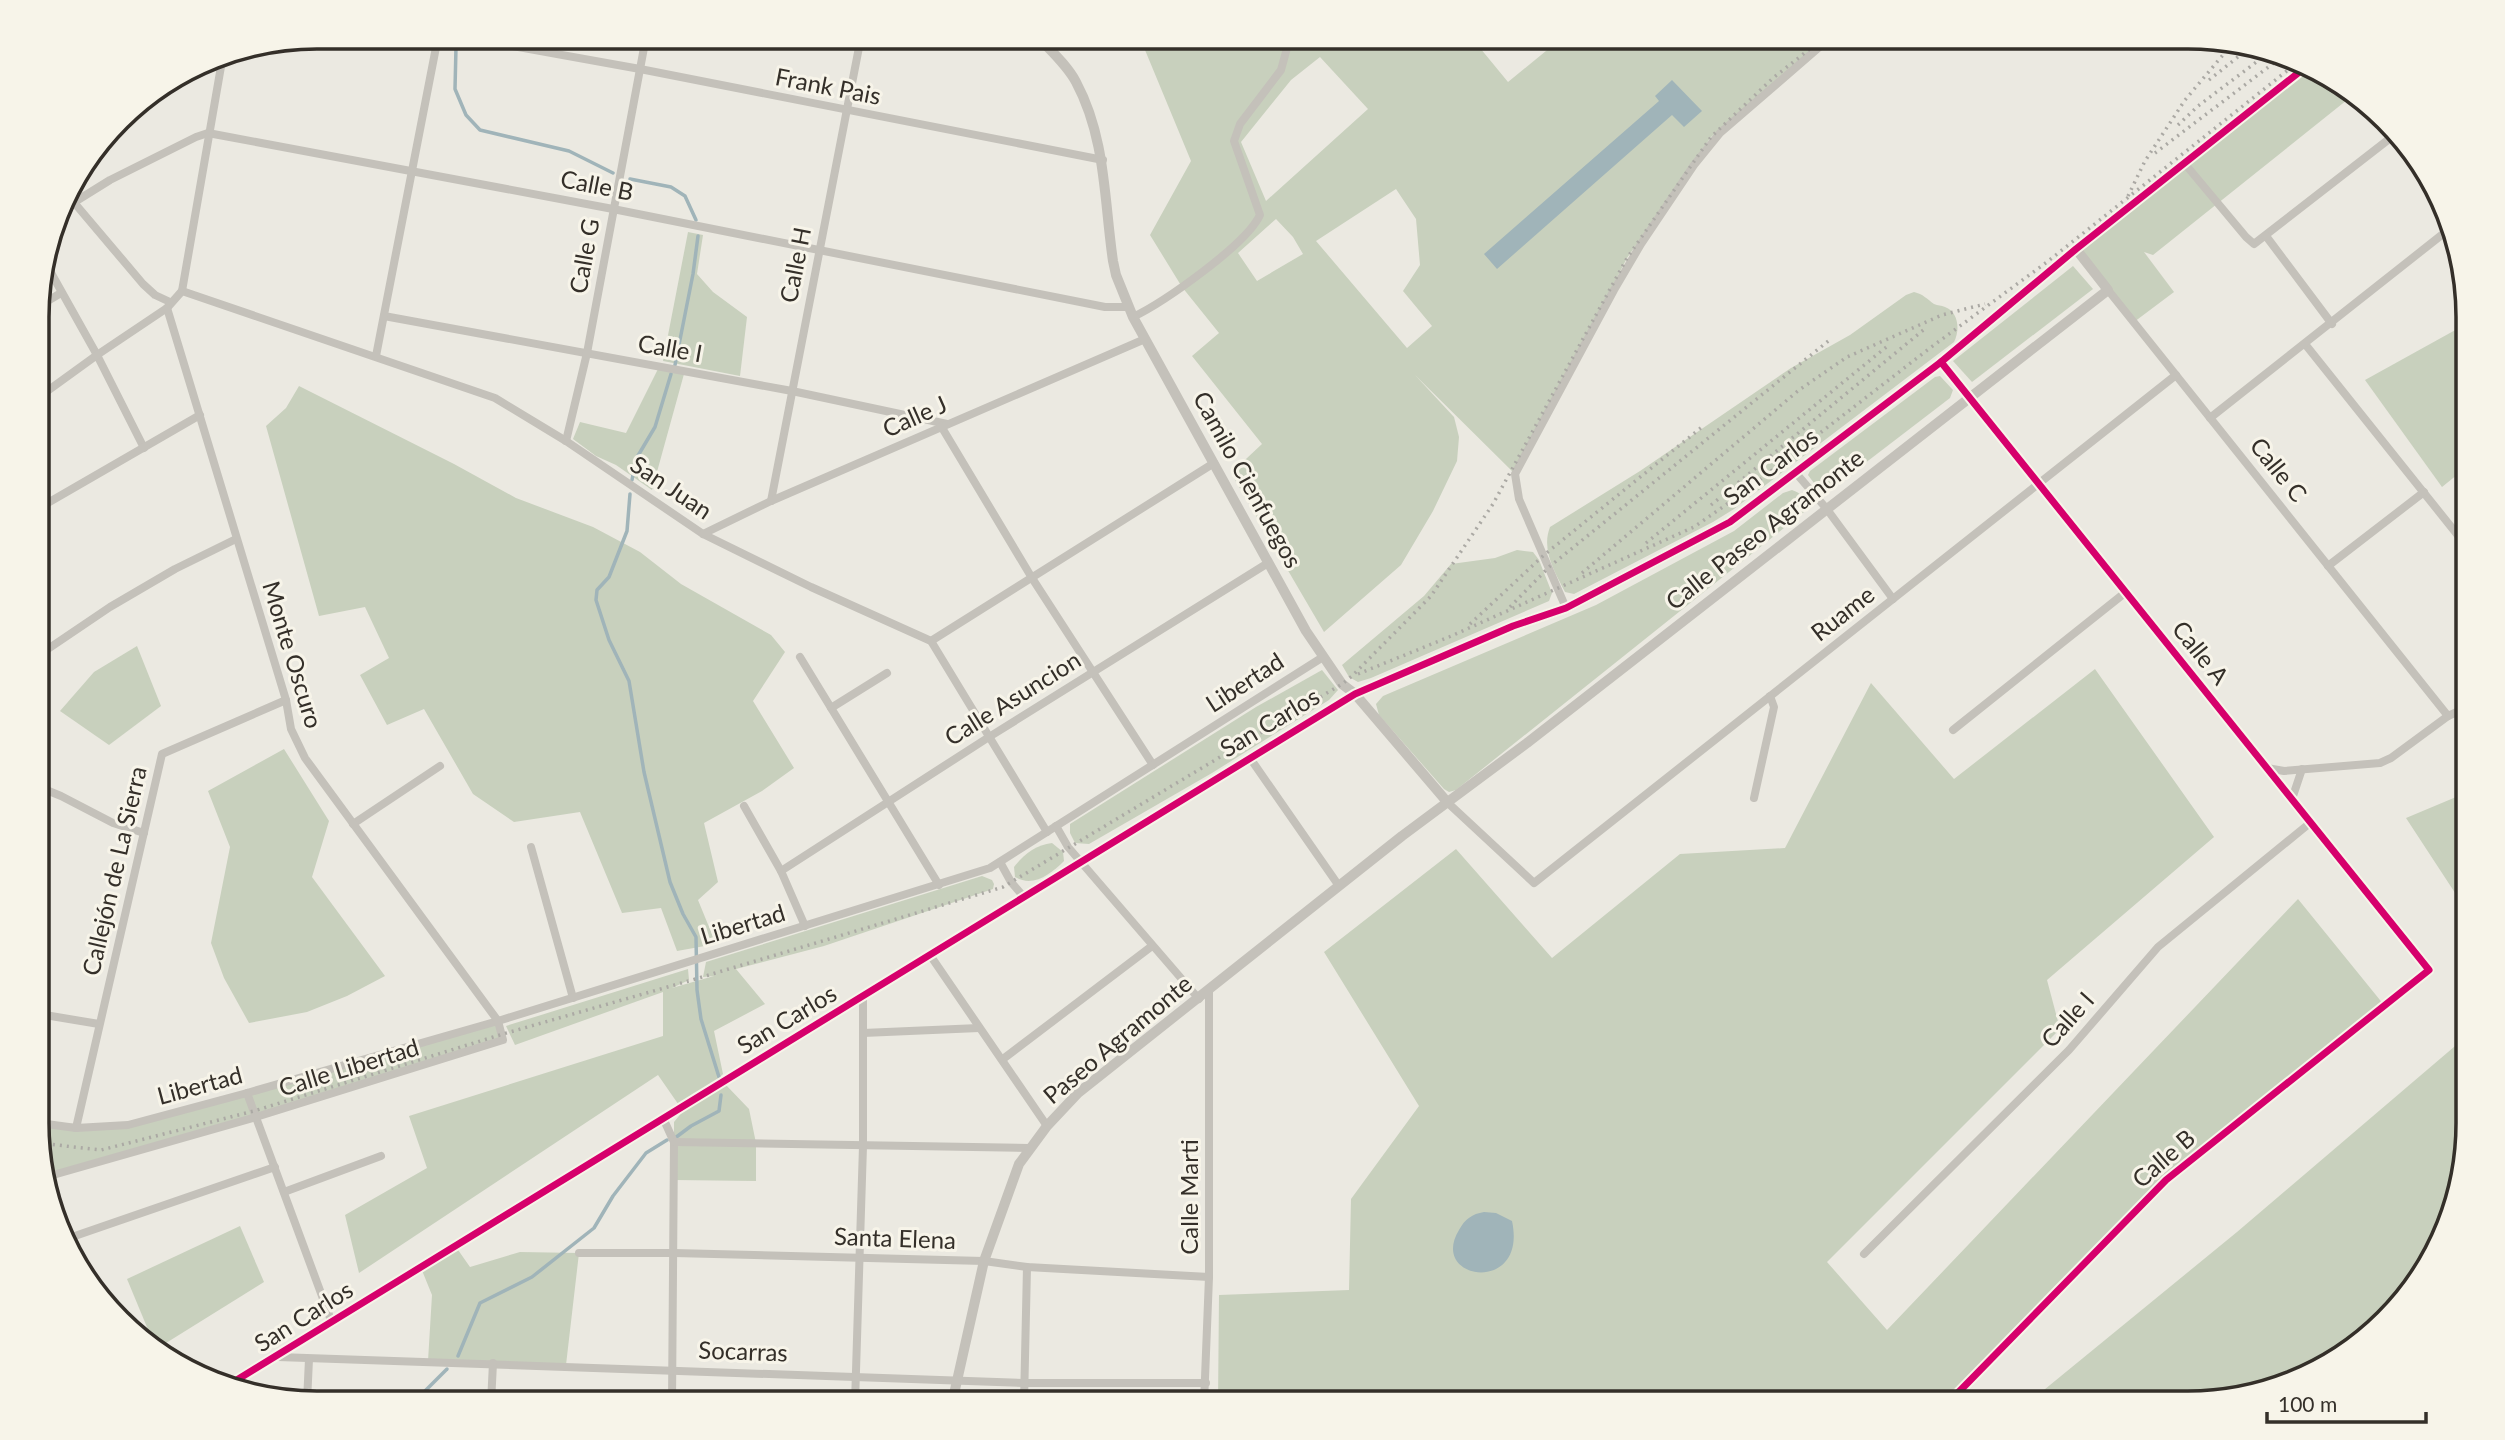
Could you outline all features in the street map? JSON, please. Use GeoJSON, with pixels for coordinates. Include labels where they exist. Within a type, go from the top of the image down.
{"type":"FeatureCollection","features":[{"type":"Feature","properties":{"kind":"street"},"geometry":{"type":"LineString","coordinates":[[376,356],[436,49]]}},
{"type":"Feature","properties":{"kind":"street","name":"Frank Pais"},"geometry":{"type":"LineString","coordinates":[[529,49],[1102,160]]}},
{"type":"Feature","properties":{"kind":"street","name":"Calle G"},"geometry":{"type":"LineString","coordinates":[[566,441],[587,353],[644,49]]}},
{"type":"Feature","properties":{"kind":"street","name":"Calle H"},"geometry":{"type":"LineString","coordinates":[[771,501],[858,49]]}},
{"type":"Feature","properties":{"kind":"street","name":"Camilo Cienfuegos"},"geometry":{"type":"LineString","coordinates":[[1048,49],[1075,80],[1090,113],[1102,160],[1112,261],[1131,312],[1268,563],[1323,657],[1342,684],[1355,694],[1448,803],[1534,883]]}},
{"type":"Feature","properties":{"kind":"street"},"geometry":{"type":"LineString","coordinates":[[1131,312],[1158,304],[1182,287],[1228,250],[1256,223],[1260,215],[1234,141],[1240,124],[1281,71],[1287,49]]}},
{"type":"Feature","properties":{"kind":"street"},"geometry":{"type":"LineString","coordinates":[[1566,608],[1519,499],[1515,474],[1628,267],[1694,165],[1720,133],[1817,49]]}},
{"type":"Feature","properties":{"kind":"street"},"geometry":{"type":"LineString","coordinates":[[49,390],[169,305],[182,291],[221,67]]}},
{"type":"Feature","properties":{"kind":"street","name":"San Carlos"},"geometry":{"type":"LineString","coordinates":[[239,1379],[1355,694],[1513,626],[1566,608],[1730,522],[1941,362],[2076,249],[2297,72]]}},
{"type":"Feature","properties":{"kind":"street"},"geometry":{"type":"LineString","coordinates":[[76,201],[110,180],[208,133]]}},
{"type":"Feature","properties":{"kind":"street","name":"Calle B"},"geometry":{"type":"LineString","coordinates":[[208,133],[612,209],[1131,312]]}},
{"type":"Feature","properties":{"kind":"street"},"geometry":{"type":"LineString","coordinates":[[2185,164],[2254,244],[2389,140]]}},
{"type":"Feature","properties":{"kind":"street"},"geometry":{"type":"LineString","coordinates":[[74,204],[143,284],[169,305]]}},
{"type":"Feature","properties":{"kind":"street"},"geometry":{"type":"LineString","coordinates":[[2210,418],[2443,234]]}},
{"type":"Feature","properties":{"kind":"street"},"geometry":{"type":"LineString","coordinates":[[2266,236],[2332,324]]}},
{"type":"Feature","properties":{"kind":"street","name":"Calle C"},"geometry":{"type":"LineString","coordinates":[[2076,249],[2448,716]]}},
{"type":"Feature","properties":{"kind":"street"},"geometry":{"type":"LineString","coordinates":[[52,276],[97,355],[144,448]]}},
{"type":"Feature","properties":{"kind":"street","name":"Calle Paseo Agramonte"},"geometry":{"type":"LineString","coordinates":[[1448,803],[2108,290]]}},
{"type":"Feature","properties":{"kind":"street","name":"San Juan"},"geometry":{"type":"LineString","coordinates":[[182,291],[495,398],[566,441],[703,534],[811,587],[932,641]]}},
{"type":"Feature","properties":{"kind":"street"},"geometry":{"type":"LineString","coordinates":[[50,299],[61,293]]}},
{"type":"Feature","properties":{"kind":"street","name":"Monte Oscuro"},"geometry":{"type":"LineString","coordinates":[[169,305],[236,539],[286,700],[291,729],[304,758],[498,1021],[503,1034],[501,1041]]}},
{"type":"Feature","properties":{"kind":"street","name":"Calle I"},"geometry":{"type":"LineString","coordinates":[[384,316],[792,391],[944,425]]}},
{"type":"Feature","properties":{"kind":"street","name":"Calle J"},"geometry":{"type":"LineString","coordinates":[[703,534],[771,501],[1145,339]]}},
{"type":"Feature","properties":{"kind":"street"},"geometry":{"type":"LineString","coordinates":[[2305,344],[2456,533]]}},
{"type":"Feature","properties":{"kind":"street","name":"Calle A"},"geometry":{"type":"LineString","coordinates":[[1941,362],[2429,970]]}},
{"type":"Feature","properties":{"kind":"street","name":"Ruame"},"geometry":{"type":"LineString","coordinates":[[1534,883],[2176,375]]}},
{"type":"Feature","properties":{"kind":"street"},"geometry":{"type":"LineString","coordinates":[[49,502],[200,415]]}},
{"type":"Feature","properties":{"kind":"street"},"geometry":{"type":"LineString","coordinates":[[944,425],[1032,578],[1153,765]]}},
{"type":"Feature","properties":{"kind":"street"},"geometry":{"type":"LineString","coordinates":[[1047,832],[932,641],[1214,463]]}},
{"type":"Feature","properties":{"kind":"street"},"geometry":{"type":"LineString","coordinates":[[1795,472],[1826,508],[1893,599]]}},
{"type":"Feature","properties":{"kind":"street"},"geometry":{"type":"LineString","coordinates":[[2328,566],[2424,492]]}},
{"type":"Feature","properties":{"kind":"street"},"geometry":{"type":"LineString","coordinates":[[49,648],[110,607],[175,569],[236,539]]}},
{"type":"Feature","properties":{"kind":"street","name":"Calle Asuncion"},"geometry":{"type":"LineString","coordinates":[[780,871],[1268,563]]}},
{"type":"Feature","properties":{"kind":"street"},"geometry":{"type":"LineString","coordinates":[[1953,730],[2126,592]]}},
{"type":"Feature","properties":{"kind":"street"},"geometry":{"type":"LineString","coordinates":[[800,657],[939,885]]}},
{"type":"Feature","properties":{"kind":"street","name":"Libertad"},"geometry":{"type":"LineString","coordinates":[[49,1124],[75,1128],[128,1125],[247,1093],[498,1021],[939,885],[1000,862],[1323,657]]}},
{"type":"Feature","properties":{"kind":"street"},"geometry":{"type":"LineString","coordinates":[[831,708],[887,673]]}},
{"type":"Feature","properties":{"kind":"street"},"geometry":{"type":"LineString","coordinates":[[1754,798],[1774,707],[1770,696]]}},
{"type":"Feature","properties":{"kind":"street","name":"Callejón de La Sierra"},"geometry":{"type":"LineString","coordinates":[[75,1128],[162,754],[286,700]]}},
{"type":"Feature","properties":{"kind":"street"},"geometry":{"type":"LineString","coordinates":[[2267,768],[2284,771],[2381,763],[2456,712]]}},
{"type":"Feature","properties":{"kind":"street"},"geometry":{"type":"LineString","coordinates":[[1250,758],[1339,886]]}},
{"type":"Feature","properties":{"kind":"street"},"geometry":{"type":"LineString","coordinates":[[353,824],[440,766]]}},
{"type":"Feature","properties":{"kind":"street"},"geometry":{"type":"LineString","coordinates":[[2292,799],[2302,769]]}},
{"type":"Feature","properties":{"kind":"street"},"geometry":{"type":"LineString","coordinates":[[49,791],[113,823],[144,833]]}},
{"type":"Feature","properties":{"kind":"street","name":"Paseo Agramonte"},"geometry":{"type":"LineString","coordinates":[[956,1391],[984,1261],[1019,1164],[1047,1126],[1085,1088],[1448,803]]}},
{"type":"Feature","properties":{"kind":"street"},"geometry":{"type":"LineString","coordinates":[[744,806],[780,871],[806,926]]}},
{"type":"Feature","properties":{"kind":"street","name":"Calle I"},"geometry":{"type":"LineString","coordinates":[[1864,1254],[2069,1050],[2158,947],[2310,823]]}},
{"type":"Feature","properties":{"kind":"street"},"geometry":{"type":"LineString","coordinates":[[1056,826],[1068,847],[1199,999]]}},
{"type":"Feature","properties":{"kind":"street"},"geometry":{"type":"LineString","coordinates":[[531,847],[573,998]]}},
{"type":"Feature","properties":{"kind":"street"},"geometry":{"type":"LineString","coordinates":[[1000,862],[1011,882],[1024,897]]}},
{"type":"Feature","properties":{"kind":"street"},"geometry":{"type":"LineString","coordinates":[[1003,1059],[1152,946]]}},
{"type":"Feature","properties":{"kind":"street"},"geometry":{"type":"LineString","coordinates":[[930,955],[1047,1126]]}},
{"type":"Feature","properties":{"kind":"street","name":"Calle B"},"geometry":{"type":"LineString","coordinates":[[1960,1391],[2166,1180],[2429,970]]}},
{"type":"Feature","properties":{"kind":"street","name":"Calle Marti"},"geometry":{"type":"LineString","coordinates":[[1205,1391],[1209,1277],[1209,991]]}},
{"type":"Feature","properties":{"kind":"street"},"geometry":{"type":"LineString","coordinates":[[855,1391],[863,1146],[863,997]]}},
{"type":"Feature","properties":{"kind":"street"},"geometry":{"type":"LineString","coordinates":[[49,1016],[99,1024]]}},
{"type":"Feature","properties":{"kind":"street"},"geometry":{"type":"LineString","coordinates":[[863,1033],[979,1028]]}},
{"type":"Feature","properties":{"kind":"street","name":"Calle Libertad"},"geometry":{"type":"LineString","coordinates":[[54,1175],[257,1117],[501,1041]]}},
{"type":"Feature","properties":{"kind":"street"},"geometry":{"type":"LineString","coordinates":[[247,1093],[332,1323]]}},
{"type":"Feature","properties":{"kind":"street"},"geometry":{"type":"LineString","coordinates":[[663,1118],[674,1142],[673,1391]]}},
{"type":"Feature","properties":{"kind":"street"},"geometry":{"type":"LineString","coordinates":[[674,1142],[1029,1148]]}},
{"type":"Feature","properties":{"kind":"street"},"geometry":{"type":"LineString","coordinates":[[284,1192],[381,1156]]}},
{"type":"Feature","properties":{"kind":"street"},"geometry":{"type":"LineString","coordinates":[[75,1236],[275,1167]]}},
{"type":"Feature","properties":{"kind":"street","name":"Santa Elena"},"geometry":{"type":"LineString","coordinates":[[579,1254],[674,1252],[860,1256],[984,1261],[1027,1267],[1209,1277]]}},
{"type":"Feature","properties":{"kind":"street"},"geometry":{"type":"LineString","coordinates":[[1024,1391],[1027,1267]]}},
{"type":"Feature","properties":{"kind":"street","name":"Socarras"},"geometry":{"type":"LineString","coordinates":[[278,1357],[1024,1382],[1206,1383]]}},
{"type":"Feature","properties":{"kind":"street"},"geometry":{"type":"LineString","coordinates":[[308,1390],[309,1359]]}},
{"type":"Feature","properties":{"kind":"street"},"geometry":{"type":"LineString","coordinates":[[492,1391],[493,1363]]}},
{"type":"Feature","properties":{"kind":"green space"},"geometry":{"type":"Polygon","coordinates":[[[1144,49],[1481,49],[1508,82],[1548,49],[1817,49],[1711,137],[1627,258],[1515,474],[1415,375],[1454,417],[1459,437],[1457,461],[1433,511],[1401,565],[1324,632],[1231,473],[1262,444],[1192,356],[1219,333],[1182,287],[1150,235],[1191,161],[1144,49]],[[1320,57],[1291,80],[1241,142],[1266,201],[1368,109],[1320,57]],[[1396,189],[1316,241],[1407,348],[1432,326],[1403,291],[1420,265],[1416,219],[1396,189]],[[1276,219],[1238,253],[1257,281],[1303,254],[1293,237],[1276,219]]]}},
{"type":"Feature","properties":{"kind":"green space"},"geometry":{"type":"Polygon","coordinates":[[[2298,73],[2346,101],[2153,255],[2144,252],[2174,292],[2134,322],[2076,249],[2298,73]]]}},
{"type":"Feature","properties":{"kind":"green space"},"geometry":{"type":"Polygon","coordinates":[[[688,232],[703,235],[697,274],[713,292],[747,317],[740,376],[663,361],[688,232]]]}},
{"type":"Feature","properties":{"kind":"green space"},"geometry":{"type":"Polygon","coordinates":[[[2073,266],[2093,289],[1972,382],[1953,361],[2073,266]]]}},
{"type":"Feature","properties":{"kind":"green space"},"geometry":{"type":"Polygon","coordinates":[[[1914,292],[1934,304],[1950,309],[1956,317],[1957,333],[1954,342],[1734,509],[1574,594],[1565,592],[1548,552],[1550,527],[1640,471],[1791,368],[1850,335],[1914,292]]]}},
{"type":"Feature","properties":{"kind":"green space"},"geometry":{"type":"Polygon","coordinates":[[[2456,330],[2456,476],[2442,487],[2365,380],[2456,330]]]}},
{"type":"Feature","properties":{"kind":"green space"},"geometry":{"type":"Polygon","coordinates":[[[658,369],[684,374],[652,490],[573,439],[580,422],[626,433],[658,369]]]}},
{"type":"Feature","properties":{"kind":"green space"},"geometry":{"type":"Polygon","coordinates":[[[1940,376],[1953,390],[1950,398],[1822,494],[1808,475],[1810,471],[1935,377],[1940,376]]]}},
{"type":"Feature","properties":{"kind":"green space"},"geometry":{"type":"Polygon","coordinates":[[[299,386],[516,498],[593,527],[640,552],[681,584],[771,635],[785,652],[753,701],[794,768],[762,791],[704,823],[718,882],[698,900],[716,944],[677,951],[661,908],[622,913],[580,812],[514,822],[473,794],[424,709],[387,725],[360,675],[389,658],[365,607],[319,616],[266,426],[286,408],[299,386]]]}},
{"type":"Feature","properties":{"kind":"green space"},"geometry":{"type":"Polygon","coordinates":[[[1792,490],[1805,500],[1807,506],[1804,512],[1456,790],[1449,792],[1444,789],[1379,715],[1376,704],[1383,696],[1596,605],[1734,531],[1783,493],[1792,490]]]}},
{"type":"Feature","properties":{"kind":"green space"},"geometry":{"type":"Polygon","coordinates":[[[1517,550],[1533,552],[1539,560],[1552,593],[1549,601],[1371,678],[1358,682],[1349,677],[1342,665],[1424,596],[1451,564],[1495,558],[1517,550]]]}},
{"type":"Feature","properties":{"kind":"green space"},"geometry":{"type":"Polygon","coordinates":[[[137,646],[161,706],[109,745],[60,711],[94,672],[137,646]]]}},
{"type":"Feature","properties":{"kind":"green space"},"geometry":{"type":"Polygon","coordinates":[[[2095,669],[2214,837],[2047,980],[2060,1029],[1827,1262],[1887,1330],[2298,899],[2384,1005],[2166,1180],[1960,1391],[1218,1391],[1219,1295],[1349,1290],[1351,1199],[1419,1106],[1324,952],[1456,849],[1552,958],[1680,854],[1785,848],[1871,683],[1954,779],[2095,669]]]}},
{"type":"Feature","properties":{"kind":"green space"},"geometry":{"type":"Polygon","coordinates":[[[1322,670],[1338,690],[1329,700],[1212,773],[1089,844],[1075,843],[1070,833],[1070,824],[1256,707],[1322,670]]]}},
{"type":"Feature","properties":{"kind":"green space"},"geometry":{"type":"Polygon","coordinates":[[[284,749],[329,821],[312,877],[385,976],[347,996],[307,1012],[249,1023],[224,978],[211,943],[230,847],[208,791],[284,749]]]}},
{"type":"Feature","properties":{"kind":"green space"},"geometry":{"type":"Polygon","coordinates":[[[2456,797],[2456,894],[2406,818],[2456,797]]]}},
{"type":"Feature","properties":{"kind":"green space"},"geometry":{"type":"Polygon","coordinates":[[[1052,843],[1063,852],[1064,861],[1059,866],[1048,875],[1035,880],[1015,877],[1014,867],[1022,858],[1036,848],[1052,843]]]}},
{"type":"Feature","properties":{"kind":"green space"},"geometry":{"type":"Polygon","coordinates":[[[982,876],[992,880],[993,889],[824,946],[736,969],[765,1004],[714,1031],[723,1074],[687,1108],[726,1085],[749,1109],[756,1143],[756,1181],[674,1180],[674,1122],[683,1111],[658,1075],[359,1273],[345,1215],[427,1168],[409,1116],[663,1036],[663,992],[515,1045],[506,1026],[688,969],[689,980],[672,988],[714,976],[703,977],[706,962],[982,876]]]}},
{"type":"Feature","properties":{"kind":"green space"},"geometry":{"type":"Polygon","coordinates":[[[498,1021],[503,1040],[54,1175],[49,1123],[128,1125],[498,1021]]]}},
{"type":"Feature","properties":{"kind":"green space"},"geometry":{"type":"Polygon","coordinates":[[[2456,1045],[2454,1158],[2442,1209],[2420,1257],[2401,1286],[2351,1336],[2290,1371],[2240,1386],[2188,1391],[2043,1391],[2237,1232],[2456,1045]]]}},
{"type":"Feature","properties":{"kind":"green space"},"geometry":{"type":"Polygon","coordinates":[[[240,1226],[264,1282],[165,1344],[149,1332],[127,1279],[240,1226]]]}},
{"type":"Feature","properties":{"kind":"green space"},"geometry":{"type":"Polygon","coordinates":[[[456,1247],[470,1267],[520,1252],[579,1253],[566,1365],[428,1361],[432,1295],[421,1268],[456,1247]]]}},
{"type":"Feature","properties":{"kind":"shaded area"},"geometry":{"type":"Polygon","coordinates":[[[1672,80],[1702,111],[1684,127],[1672,115],[1497,269],[1484,254],[1659,101],[1655,96],[1672,80]]]}},
{"type":"Feature","properties":{"kind":"shaded area"},"geometry":{"type":"Polygon","coordinates":[[[1484,1212],[1496,1213],[1512,1221],[1513,1245],[1506,1261],[1494,1270],[1480,1272],[1466,1269],[1456,1261],[1453,1247],[1464,1223],[1472,1216],[1484,1212]]]}},
{"type":"Feature","properties":{"kind":"waterway"},"geometry":{"type":"LineString","coordinates":[[456,49],[455,89],[466,115],[480,130],[569,151],[613,173]]}},
{"type":"Feature","properties":{"kind":"waterway"},"geometry":{"type":"LineString","coordinates":[[630,179],[671,187],[685,196],[696,220]]}},
{"type":"Feature","properties":{"kind":"waterway"},"geometry":{"type":"LineString","coordinates":[[675,365],[698,236]]}},
{"type":"Feature","properties":{"kind":"waterway"},"geometry":{"type":"LineString","coordinates":[[632,480],[636,459],[655,427],[671,374]]}},
{"type":"Feature","properties":{"kind":"waterway"},"geometry":{"type":"LineString","coordinates":[[630,494],[627,531],[609,577],[597,590],[596,600],[609,640],[629,681],[644,772],[670,882],[696,937],[697,990],[701,1019],[719,1077]]}},
{"type":"Feature","properties":{"kind":"waterway"},"geometry":{"type":"LineString","coordinates":[[675,1138],[719,1111],[721,1095]]}},
{"type":"Feature","properties":{"kind":"waterway"},"geometry":{"type":"LineString","coordinates":[[458,1356],[480,1303],[532,1277],[594,1228],[613,1196],[646,1153],[667,1140]]}},
{"type":"Feature","properties":{"kind":"waterway"},"geometry":{"type":"LineString","coordinates":[[425,1391],[447,1369]]}},
{"type":"Feature","properties":{"kind":"railway"},"geometry":{"type":"LineString","coordinates":[[50,1144],[101,1150],[254,1111],[503,1034],[1003,887],[1342,684],[1431,596],[1493,504],[1627,258],[1711,137],[1773,78],[1810,49]]}},
{"type":"Feature","properties":{"kind":"railway"},"geometry":{"type":"LineString","coordinates":[[2128,196],[2145,161],[2185,100],[2226,52]]}},
{"type":"Feature","properties":{"kind":"railway"},"geometry":{"type":"LineString","coordinates":[[2209,80],[2241,54]]}},
{"type":"Feature","properties":{"kind":"railway"},"geometry":{"type":"LineString","coordinates":[[2178,125],[2198,106],[2260,59]]}},
{"type":"Feature","properties":{"kind":"railway"},"geometry":{"type":"LineString","coordinates":[[2155,153],[2274,63]]}},
{"type":"Feature","properties":{"kind":"railway"},"geometry":{"type":"LineString","coordinates":[[1358,674],[1449,637],[1694,527],[2047,262],[2289,69]]}},
{"type":"Feature","properties":{"kind":"railway"},"geometry":{"type":"LineString","coordinates":[[1582,573],[1799,390],[1847,357],[1942,315],[1985,304]]}},
{"type":"Feature","properties":{"kind":"railway"},"geometry":{"type":"LineString","coordinates":[[1711,505],[1927,327]]}},
{"type":"Feature","properties":{"kind":"railway"},"geometry":{"type":"LineString","coordinates":[[1510,607],[1549,567],[1832,338]]}},
{"type":"Feature","properties":{"kind":"railway"},"geometry":{"type":"LineString","coordinates":[[1646,543],[1890,344]]}},
{"type":"Feature","properties":{"kind":"railway"},"geometry":{"type":"LineString","coordinates":[[1470,624],[1544,555],[1702,427]]}},
{"type":"Feature","properties":{"kind":"cycle path"},"geometry":{"type":"LineString","coordinates":[[238,1379],[1355,694],[1513,626],[1566,608],[1730,522],[1941,362],[2076,249],[2298,73]]}},
{"type":"Feature","properties":{"kind":"cycle path"},"geometry":{"type":"LineString","coordinates":[[1941,362],[2429,970],[2166,1180],[1960,1391]]}}]}
